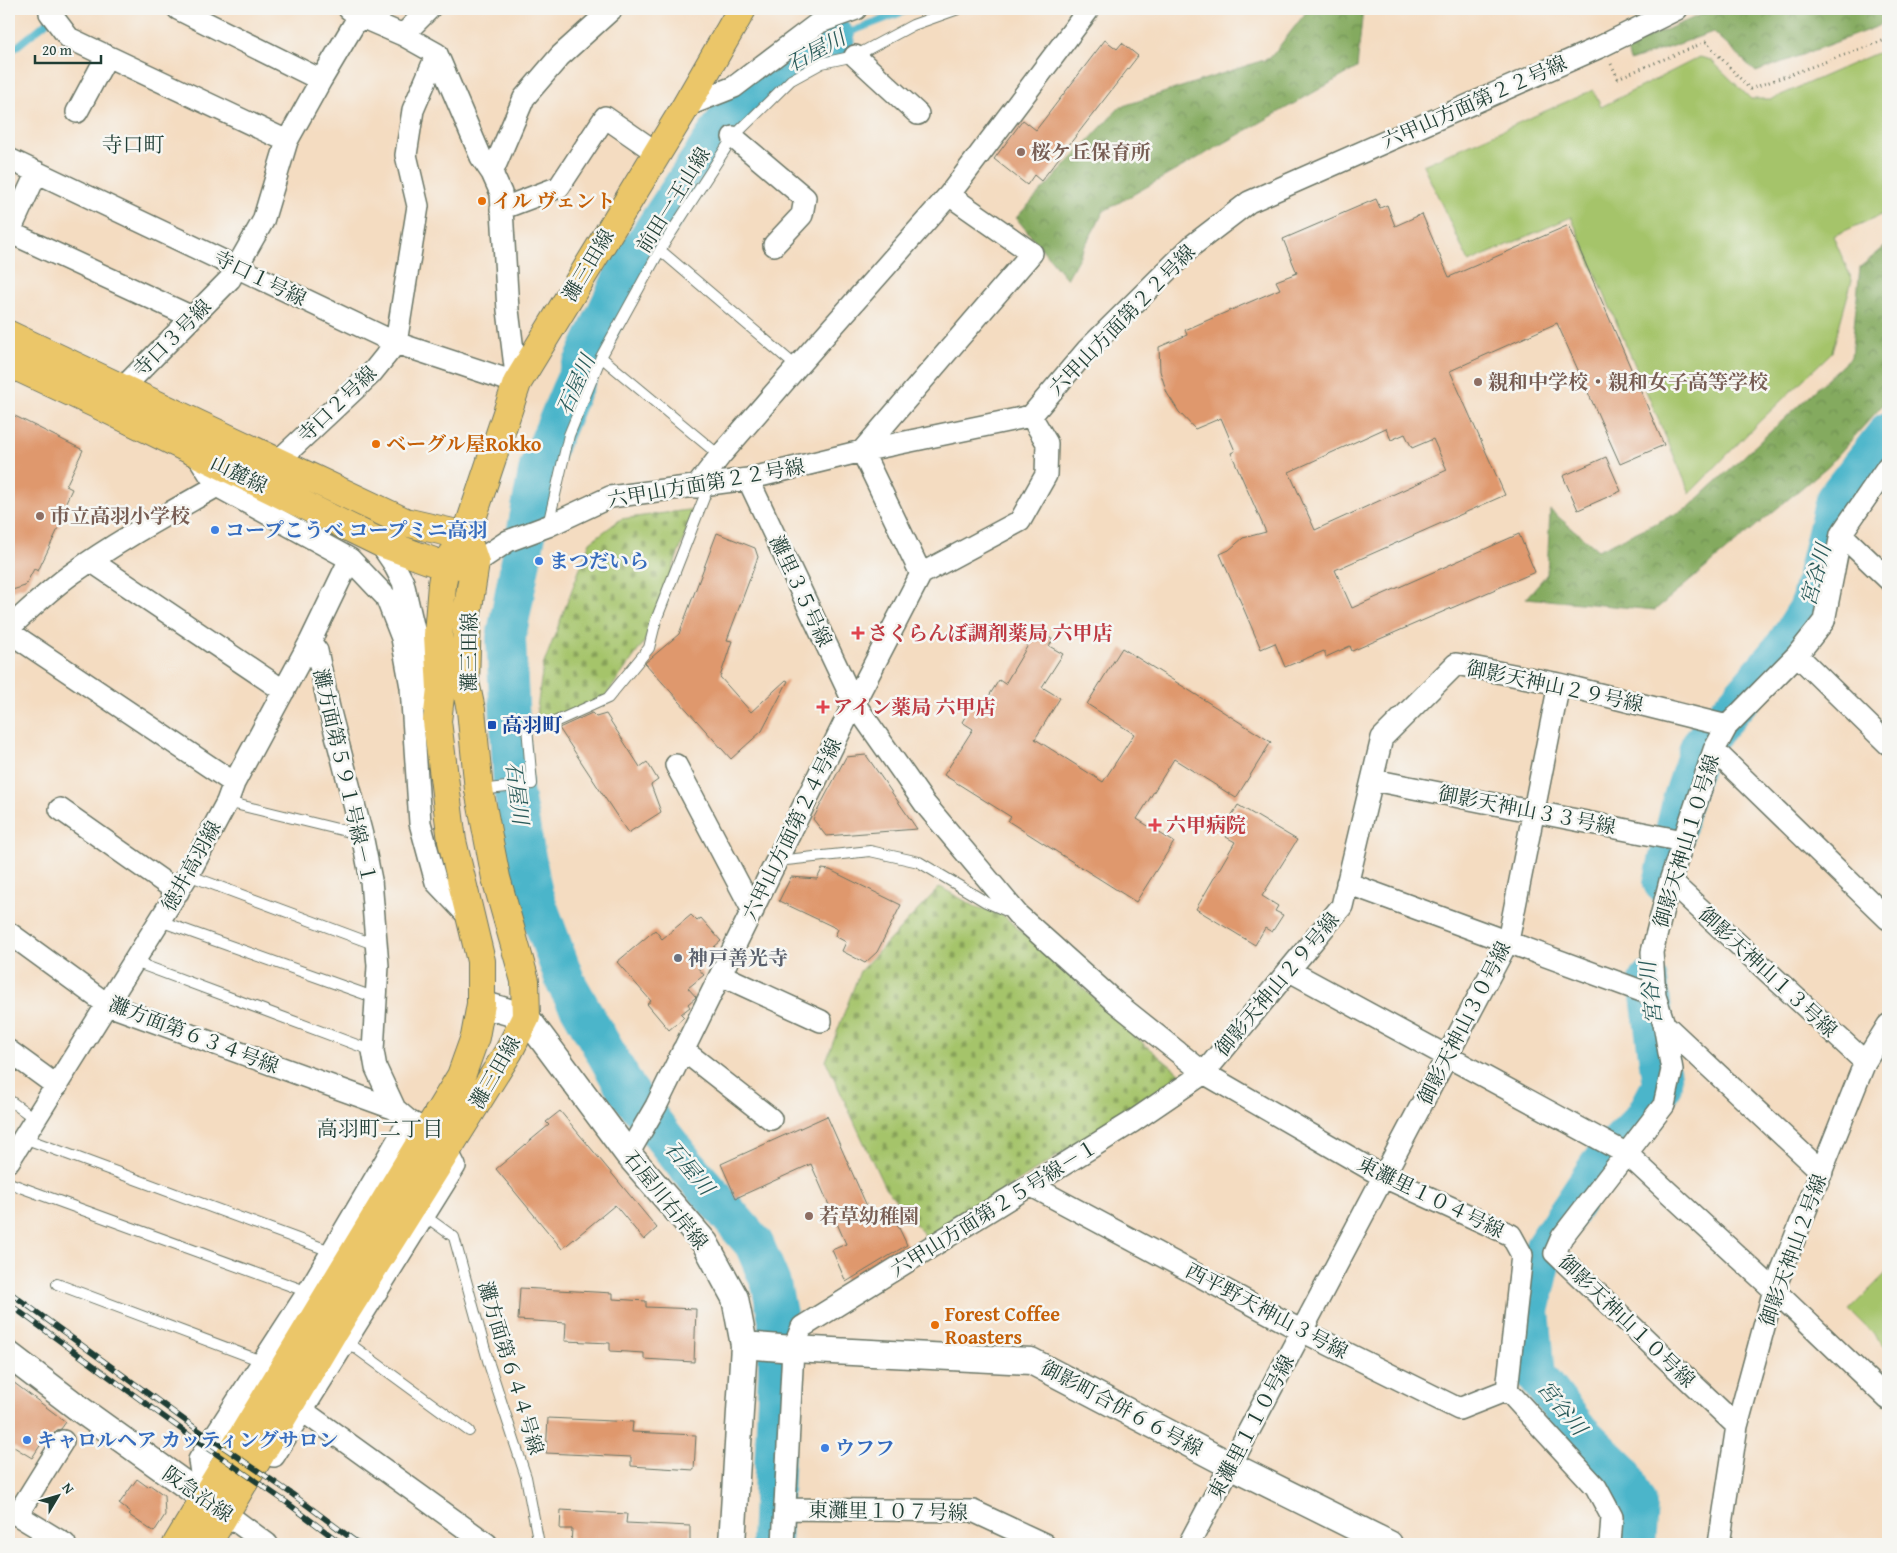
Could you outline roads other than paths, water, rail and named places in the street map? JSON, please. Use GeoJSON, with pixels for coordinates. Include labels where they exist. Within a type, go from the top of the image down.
{"type":"FeatureCollection","features":[{"type":"Feature","properties":{"kind":"main road","name":"灘三田線"},"geometry":{"type":"LineString","coordinates":[[207,1544],[410,1120],[461,1076],[475,1037],[481,1004],[481,961],[448,818],[437,721],[441,689],[438,635],[445,566],[466,536],[517,384],[686,106],[742,9]]}},
{"type":"Feature","properties":{"kind":"main road","name":"山麓線"},"geometry":{"type":"LineString","coordinates":[[9,336],[113,398],[196,453],[379,542],[445,566],[475,563]]}},
{"type":"Feature","properties":{"kind":"main road","name":"山麓線"},"geometry":{"type":"LineString","coordinates":[[9,363],[113,398],[277,462],[405,522],[466,536]]}},
{"type":"Feature","properties":{"kind":"main road","name":"灘三田線"},"geometry":{"type":"LineString","coordinates":[[177,1544],[222,1511],[509,1051],[526,1017],[525,982],[496,878],[481,790],[466,682],[467,614],[475,563],[466,536]]}},
{"type":"Feature","properties":{"kind":"street"},"geometry":{"type":"LineString","coordinates":[[178,9],[321,80]]}},
{"type":"Feature","properties":{"kind":"street"},"geometry":{"type":"LineString","coordinates":[[403,35],[429,9]]}},
{"type":"Feature","properties":{"kind":"street"},"geometry":{"type":"LineString","coordinates":[[492,173],[524,98],[560,56],[612,9]]}},
{"type":"Feature","properties":{"kind":"street"},"geometry":{"type":"LineString","coordinates":[[686,106],[734,87],[820,22],[856,9]]}},
{"type":"Feature","properties":{"kind":"street"},"geometry":{"type":"LineString","coordinates":[[703,486],[720,456],[949,195],[1089,9]]}},
{"type":"Feature","properties":{"kind":"street","name":"六甲山方面第２２号線"},"geometry":{"type":"LineString","coordinates":[[508,541],[548,526],[610,497],[748,479],[862,451],[1031,416],[1087,350],[1186,252],[1249,202],[1600,46],[1677,9]]}},
{"type":"Feature","properties":{"kind":"street"},"geometry":{"type":"LineString","coordinates":[[50,13],[69,38],[287,142]]}},
{"type":"Feature","properties":{"kind":"street"},"geometry":{"type":"LineString","coordinates":[[354,13],[403,35],[437,54],[481,157],[492,173],[500,193],[502,209],[508,310],[517,384]]}},
{"type":"Feature","properties":{"kind":"street","name":"寺口３号線"},"geometry":{"type":"LineString","coordinates":[[113,398],[230,279],[263,221],[287,142],[321,80],[354,13]]}},
{"type":"Feature","properties":{"kind":"street"},"geometry":{"type":"LineString","coordinates":[[396,343],[418,206],[406,155],[413,110],[437,54]]}},
{"type":"Feature","properties":{"kind":"street"},"geometry":{"type":"LineString","coordinates":[[77,112],[107,56]]}},
{"type":"Feature","properties":{"kind":"street"},"geometry":{"type":"LineString","coordinates":[[855,56],[918,114]]}},
{"type":"Feature","properties":{"kind":"street"},"geometry":{"type":"LineString","coordinates":[[502,209],[558,187],[605,117],[657,153]]}},
{"type":"Feature","properties":{"kind":"street"},"geometry":{"type":"LineString","coordinates":[[733,136],[805,198],[802,215],[774,245]]}},
{"type":"Feature","properties":{"kind":"street","name":"寺口１号線"},"geometry":{"type":"LineString","coordinates":[[9,159],[396,343],[517,384]]}},
{"type":"Feature","properties":{"kind":"street"},"geometry":{"type":"LineString","coordinates":[[37,172],[9,232],[192,317]]}},
{"type":"Feature","properties":{"kind":"street"},"geometry":{"type":"LineString","coordinates":[[949,195],[1032,253],[862,451],[921,574],[1020,521],[1046,475],[1047,443],[1031,416]]}},
{"type":"Feature","properties":{"kind":"street","name":"寺口２号線"},"geometry":{"type":"LineString","coordinates":[[277,462],[371,374],[396,343]]}},
{"type":"Feature","properties":{"kind":"street"},"geometry":{"type":"LineString","coordinates":[[196,453],[217,486],[350,558],[386,598],[402,638],[412,687],[420,823],[436,882],[471,918]]}},
{"type":"Feature","properties":{"kind":"street","name":"御影天神山１０号線"},"geometry":{"type":"LineString","coordinates":[[1737,1426],[1555,1253],[1562,1237],[1664,1105],[1672,1070],[1664,1024],[1648,993],[1652,952],[1682,841],[1714,750],[1726,726],[1797,655],[1824,621],[1841,534],[1888,466]]}},
{"type":"Feature","properties":{"kind":"street","name":"灘里３５号線"},"geometry":{"type":"LineString","coordinates":[[748,479],[854,703],[925,804],[1018,915]]}},
{"type":"Feature","properties":{"kind":"street"},"geometry":{"type":"LineString","coordinates":[[9,628],[71,574],[132,534],[217,486]]}},
{"type":"Feature","properties":{"kind":"street"},"geometry":{"type":"LineString","coordinates":[[1841,534],[1888,580]]}},
{"type":"Feature","properties":{"kind":"street"},"geometry":{"type":"LineString","coordinates":[[466,536],[508,541]]}},
{"type":"Feature","properties":{"kind":"street"},"geometry":{"type":"LineString","coordinates":[[475,563],[508,541]]}},
{"type":"Feature","properties":{"kind":"street"},"geometry":{"type":"LineString","coordinates":[[379,542],[403,582],[437,721]]}},
{"type":"Feature","properties":{"kind":"street","name":"徳井高羽線"},"geometry":{"type":"LineString","coordinates":[[9,1161],[183,883],[310,642],[350,558]]}},
{"type":"Feature","properties":{"kind":"street"},"geometry":{"type":"LineString","coordinates":[[91,561],[284,691]]}},
{"type":"Feature","properties":{"kind":"street","name":"六甲山方面第２４号線"},"geometry":{"type":"LineString","coordinates":[[633,1145],[656,1106],[854,703],[921,574]]}},
{"type":"Feature","properties":{"kind":"street"},"geometry":{"type":"LineString","coordinates":[[9,632],[230,793]]}},
{"type":"Feature","properties":{"kind":"street","name":"灘方面第５９１号線－１"},"geometry":{"type":"LineString","coordinates":[[310,642],[317,651],[329,708],[362,835],[371,880],[378,966],[373,1051],[376,1068],[410,1120]]}},
{"type":"Feature","properties":{"kind":"street"},"geometry":{"type":"LineString","coordinates":[[1797,655],[1888,744]]}},
{"type":"Feature","properties":{"kind":"street","name":"御影天神山２９号線"},"geometry":{"type":"LineString","coordinates":[[1204,1073],[1342,906],[1382,738],[1456,664],[1559,684],[1726,726]]}},
{"type":"Feature","properties":{"kind":"street","name":"御影天神山３０号線"},"geometry":{"type":"LineString","coordinates":[[1384,1177],[1508,941],[1559,684]]}},
{"type":"Feature","properties":{"kind":"street"},"geometry":{"type":"LineString","coordinates":[[1714,750],[1888,919]]}},
{"type":"Feature","properties":{"kind":"street"},"geometry":{"type":"LineString","coordinates":[[676,766],[753,911]]}},
{"type":"Feature","properties":{"kind":"street","name":"御影天神山３３号線"},"geometry":{"type":"LineString","coordinates":[[1373,780],[1682,841]]}},
{"type":"Feature","properties":{"kind":"street"},"geometry":{"type":"LineString","coordinates":[[60,809],[183,883]]}},
{"type":"Feature","properties":{"kind":"street","name":"御影天神山１３号線"},"geometry":{"type":"LineString","coordinates":[[1670,881],[1865,1062]]}},
{"type":"Feature","properties":{"kind":"street"},"geometry":{"type":"LineString","coordinates":[[1347,884],[1648,993]]}},
{"type":"Feature","properties":{"kind":"street","name":"東灘里１０４号線"},"geometry":{"type":"LineString","coordinates":[[1018,915],[1114,1001],[1204,1073],[1384,1177],[1511,1235],[1522,1255],[1507,1390]]}},
{"type":"Feature","properties":{"kind":"street","name":"灘方面第６３４号線"},"geometry":{"type":"LineString","coordinates":[[9,933],[108,1005],[410,1120]]}},
{"type":"Feature","properties":{"kind":"street"},"geometry":{"type":"LineString","coordinates":[[1290,971],[1626,1154],[1774,1290],[1888,1399]]}},
{"type":"Feature","properties":{"kind":"street"},"geometry":{"type":"LineString","coordinates":[[721,974],[821,1021]]}},
{"type":"Feature","properties":{"kind":"street"},"geometry":{"type":"LineString","coordinates":[[481,1004],[526,1017]]}},
{"type":"Feature","properties":{"kind":"street","name":"石屋川右岸線"},"geometry":{"type":"LineString","coordinates":[[526,1017],[633,1145],[705,1243],[734,1298],[744,1345],[732,1544]]}},
{"type":"Feature","properties":{"kind":"street"},"geometry":{"type":"LineString","coordinates":[[1664,1024],[1822,1172]]}},
{"type":"Feature","properties":{"kind":"street","name":"御影天神山２号線"},"geometry":{"type":"LineString","coordinates":[[1719,1544],[1737,1426],[1774,1290],[1865,1062],[1888,1025]]}},
{"type":"Feature","properties":{"kind":"street"},"geometry":{"type":"LineString","coordinates":[[683,1050],[772,1119]]}},
{"type":"Feature","properties":{"kind":"street"},"geometry":{"type":"LineString","coordinates":[[9,1051],[57,1086]]}},
{"type":"Feature","properties":{"kind":"street","name":"六甲山方面第２５号線－１"},"geometry":{"type":"LineString","coordinates":[[793,1349],[802,1327],[1132,1122],[1204,1073]]}},
{"type":"Feature","properties":{"kind":"street"},"geometry":{"type":"LineString","coordinates":[[410,1120],[333,1252],[264,1362],[199,1460],[222,1511],[303,1411],[425,1216],[455,1166],[447,1150]]}},
{"type":"Feature","properties":{"kind":"street","name":"東灘里１１０号線"},"geometry":{"type":"LineString","coordinates":[[1189,1544],[1384,1177]]}},
{"type":"Feature","properties":{"kind":"street","name":"西平野天神山３号線"},"geometry":{"type":"LineString","coordinates":[[1030,1185],[1302,1331],[1459,1409],[1507,1390]]}},
{"type":"Feature","properties":{"kind":"street","name":"御影町合併６６号線"},"geometry":{"type":"LineString","coordinates":[[744,1345],[1030,1361],[1230,1465],[1389,1544]]}},
{"type":"Feature","properties":{"kind":"street"},"geometry":{"type":"LineString","coordinates":[[783,1544],[793,1349]]}},
{"type":"Feature","properties":{"kind":"street","name":"阪急沿線"},"geometry":{"type":"LineString","coordinates":[[9,1355],[81,1410],[267,1544]]}},
{"type":"Feature","properties":{"kind":"street"},"geometry":{"type":"LineString","coordinates":[[1507,1390],[1596,1486],[1612,1517],[1610,1544]]}},
{"type":"Feature","properties":{"kind":"street"},"geometry":{"type":"LineString","coordinates":[[303,1411],[487,1544]]}},
{"type":"Feature","properties":{"kind":"street"},"geometry":{"type":"LineString","coordinates":[[63,1441],[13,1512],[37,1537],[64,1544]]}},
{"type":"Feature","properties":{"kind":"street","name":"東灘里１０７号線"},"geometry":{"type":"LineString","coordinates":[[785,1509],[973,1511],[1038,1543]]}},
{"type":"Feature","properties":{"kind":"lane","name":"前田一王山線"},"geometry":{"type":"LineString","coordinates":[[548,526],[569,435],[601,357],[660,250],[733,136],[791,80],[822,62],[855,56],[914,25],[958,9]]}},
{"type":"Feature","properties":{"kind":"lane"},"geometry":{"type":"LineString","coordinates":[[660,250],[797,367]]}},
{"type":"Feature","properties":{"kind":"lane"},"geometry":{"type":"LineString","coordinates":[[601,357],[720,456]]}},
{"type":"Feature","properties":{"kind":"lane"},"geometry":{"type":"LineString","coordinates":[[481,790],[532,784],[527,727],[541,723],[548,725],[608,698],[641,660],[649,648],[656,620],[703,486]]}},
{"type":"Feature","properties":{"kind":"lane"},"geometry":{"type":"LineString","coordinates":[[230,793],[362,835]]}},
{"type":"Feature","properties":{"kind":"lane"},"geometry":{"type":"LineString","coordinates":[[777,861],[870,851],[919,862],[986,902],[1018,915]]}},
{"type":"Feature","properties":{"kind":"lane"},"geometry":{"type":"LineString","coordinates":[[183,883],[376,945]]}},
{"type":"Feature","properties":{"kind":"lane"},"geometry":{"type":"LineString","coordinates":[[160,921],[376,998]]}},
{"type":"Feature","properties":{"kind":"lane"},"geometry":{"type":"LineString","coordinates":[[135,962],[373,1051]]}},
{"type":"Feature","properties":{"kind":"lane"},"geometry":{"type":"LineString","coordinates":[[9,1100],[36,1119]]}},
{"type":"Feature","properties":{"kind":"lane"},"geometry":{"type":"LineString","coordinates":[[24,1138],[333,1252]]}},
{"type":"Feature","properties":{"kind":"lane"},"geometry":{"type":"LineString","coordinates":[[9,1183],[308,1292]]}},
{"type":"Feature","properties":{"kind":"lane","name":"灘方面第６４４号線"},"geometry":{"type":"LineString","coordinates":[[425,1216],[454,1237],[490,1364],[526,1477],[539,1544]]}},
{"type":"Feature","properties":{"kind":"lane"},"geometry":{"type":"LineString","coordinates":[[57,1284],[264,1362]]}},
{"type":"Feature","properties":{"kind":"lane"},"geometry":{"type":"LineString","coordinates":[[346,1341],[470,1432]]}},
{"type":"Feature","properties":{"kind":"waterway"},"geometry":{"type":"LineString","coordinates":[[9,53],[63,9]]}},
{"type":"Feature","properties":{"kind":"waterway","name":"石屋川"},"geometry":{"type":"LineString","coordinates":[[835,38],[911,9]]}},
{"type":"Feature","properties":{"kind":"waterway","name":"石屋川"},"geometry":{"type":"LineString","coordinates":[[771,1544],[778,1374],[778,1319],[771,1284],[754,1244],[684,1163],[627,1090],[566,983],[533,894],[513,789],[506,638],[539,467],[571,390],[624,275],[732,112],[784,65],[835,38]]}},
{"type":"Feature","properties":{"kind":"waterway","name":"宮谷川"},"geometry":{"type":"LineString","coordinates":[[1663,883],[1682,801],[1700,746],[1785,646],[1809,608],[1835,500],[1888,432]]}},
{"type":"Feature","properties":{"kind":"waterway","name":"宮谷川"},"geometry":{"type":"LineString","coordinates":[[1635,1544],[1638,1506],[1621,1472],[1579,1431],[1536,1375],[1530,1311],[1545,1247],[1602,1161],[1645,1117],[1662,1085],[1648,981]]}},
{"type":"Feature","properties":{"kind":"railway"},"geometry":{"type":"LineString","coordinates":[[9,1292],[359,1544]]}},
{"type":"Feature","properties":{"kind":"railway"},"geometry":{"type":"LineString","coordinates":[[9,1304],[342,1544]]}},
{"type":"Feature","properties":{"kind":"place","name":"桜ケ丘保育所"},"geometry":{"type":"Point","coordinates":[1021,152]}},
{"type":"Feature","properties":{"kind":"place","name":"イル ヴェント"},"geometry":{"type":"Point","coordinates":[482,201]}},
{"type":"Feature","properties":{"kind":"place","name":"親和中学校・親和女子高等学校"},"geometry":{"type":"Point","coordinates":[1478,382]}},
{"type":"Feature","properties":{"kind":"place","name":"ベーグル屋Rokko"},"geometry":{"type":"Point","coordinates":[376,444]}},
{"type":"Feature","properties":{"kind":"place","name":"市立高羽小学校"},"geometry":{"type":"Point","coordinates":[40,516]}},
{"type":"Feature","properties":{"kind":"place","name":"コープこうべ コープミニ高羽"},"geometry":{"type":"Point","coordinates":[215,530]}},
{"type":"Feature","properties":{"kind":"place","name":"まつだいら"},"geometry":{"type":"Point","coordinates":[539,561]}},
{"type":"Feature","properties":{"kind":"place","name":"さくらんぼ調剤薬局 六甲店"},"geometry":{"type":"Point","coordinates":[858,633]}},
{"type":"Feature","properties":{"kind":"place","name":"アイン薬局 六甲店"},"geometry":{"type":"Point","coordinates":[823,707]}},
{"type":"Feature","properties":{"kind":"place","name":"高羽町"},"geometry":{"type":"Point","coordinates":[492,725]}},
{"type":"Feature","properties":{"kind":"place","name":"六甲病院"},"geometry":{"type":"Point","coordinates":[1155,825]}},
{"type":"Feature","properties":{"kind":"place","name":"神戸善光寺"},"geometry":{"type":"Point","coordinates":[678,958]}},
{"type":"Feature","properties":{"kind":"place","name":"若草幼稚園"},"geometry":{"type":"Point","coordinates":[809,1216]}},
{"type":"Feature","properties":{"kind":"place","name":"Forest Coffee Roasters"},"geometry":{"type":"Point","coordinates":[935,1325]}},
{"type":"Feature","properties":{"kind":"place","name":"キャロルヘア カッティングサロン"},"geometry":{"type":"Point","coordinates":[27,1440]}},
{"type":"Feature","properties":{"kind":"place","name":"ウフフ"},"geometry":{"type":"Point","coordinates":[825,1448]}},
{"type":"Feature","properties":{"kind":"district","name":"寺口町"},"geometry":{"type":"Point","coordinates":[133,145]}},
{"type":"Feature","properties":{"kind":"district","name":"高羽町二丁目"},"geometry":{"type":"Point","coordinates":[380,1129]}}]}
